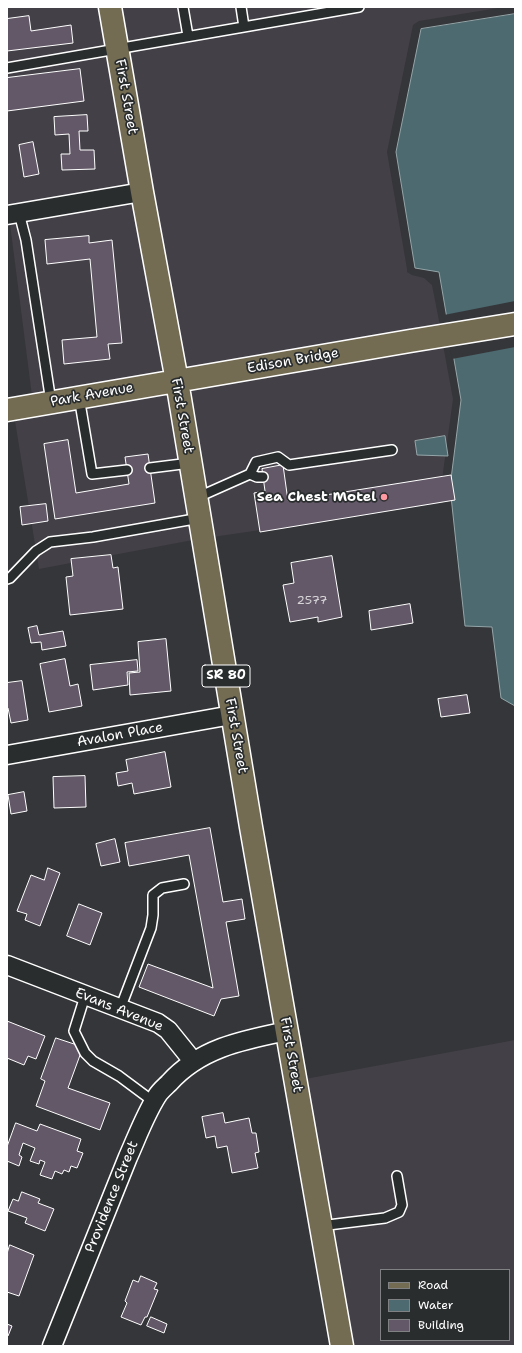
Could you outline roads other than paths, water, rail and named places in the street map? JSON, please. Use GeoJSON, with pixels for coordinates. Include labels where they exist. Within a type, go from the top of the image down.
{"type":"FeatureCollection","features":[{"type":"Feature","properties":{"kind":"main road","name":"First Street"},"geometry":{"type":"LineString","coordinates":[[110,7],[177,381],[232,715],[342,1346]]}},
{"type":"Feature","properties":{"kind":"main road","name":"Edison Bridge"},"geometry":{"type":"LineString","coordinates":[[177,381],[515,324]]}},
{"type":"Feature","properties":{"kind":"main road","name":"Park Avenue"},"geometry":{"type":"LineString","coordinates":[[7,410],[177,381]]}},
{"type":"Feature","properties":{"kind":"street"},"geometry":{"type":"LineString","coordinates":[[13,214],[142,192]]}},
{"type":"Feature","properties":{"kind":"street","name":"Avalon Place"},"geometry":{"type":"LineString","coordinates":[[7,755],[232,715]]}},
{"type":"Feature","properties":{"kind":"street","name":"Evans Avenue"},"geometry":{"type":"LineString","coordinates":[[7,965],[158,1023],[168,1030],[193,1061]]}},
{"type":"Feature","properties":{"kind":"street"},"geometry":{"type":"LineString","coordinates":[[193,1061],[223,1046],[246,1039],[287,1031]]}},
{"type":"Feature","properties":{"kind":"street","name":"Providence Street"},"geometry":{"type":"LineString","coordinates":[[52,1346],[128,1157],[154,1102],[173,1078],[193,1061]]}},
{"type":"Feature","properties":{"kind":"lane"},"geometry":{"type":"LineString","coordinates":[[183,7],[188,36]]}},
{"type":"Feature","properties":{"kind":"lane"},"geometry":{"type":"LineString","coordinates":[[241,7],[244,27]]}},
{"type":"Feature","properties":{"kind":"lane"},"geometry":{"type":"LineString","coordinates":[[299,7],[300,17]]}},
{"type":"Feature","properties":{"kind":"lane"},"geometry":{"type":"LineString","coordinates":[[7,68],[356,7]]}},
{"type":"Feature","properties":{"kind":"lane"},"geometry":{"type":"LineString","coordinates":[[13,214],[26,240],[51,402]]}},
{"type":"Feature","properties":{"kind":"lane"},"geometry":{"type":"LineString","coordinates":[[79,397],[92,474],[127,470]]}},
{"type":"Feature","properties":{"kind":"lane"},"geometry":{"type":"LineString","coordinates":[[7,579],[10,578],[36,552],[50,542],[93,537],[198,508],[250,474],[256,462],[278,457],[286,469],[392,450]]}},
{"type":"Feature","properties":{"kind":"lane"},"geometry":{"type":"LineString","coordinates":[[150,468],[190,463]]}},
{"type":"Feature","properties":{"kind":"lane"},"geometry":{"type":"LineString","coordinates":[[250,474],[257,477],[263,477]]}},
{"type":"Feature","properties":{"kind":"lane"},"geometry":{"type":"LineString","coordinates":[[120,1009],[151,928],[153,915],[153,894],[162,888],[184,884]]}},
{"type":"Feature","properties":{"kind":"lane"},"geometry":{"type":"LineString","coordinates":[[85,996],[74,1031],[86,1053],[93,1061],[119,1076],[154,1102]]}},
{"type":"Feature","properties":{"kind":"lane"},"geometry":{"type":"LineString","coordinates":[[320,1226],[385,1218],[399,1212],[402,1205],[397,1176]]}},
{"type":"Feature","properties":{"kind":"water"},"geometry":{"type":"Polygon","coordinates":[[[515,14],[515,706],[501,698],[492,627],[465,626],[450,487],[461,400],[439,272],[415,268],[396,152],[421,29],[515,14]]]}},
{"type":"Feature","properties":{"kind":"water"},"geometry":{"type":"Polygon","coordinates":[[[445,436],[448,456],[417,455],[415,441],[445,436]]]}},
{"type":"Feature","properties":{"kind":"place","name":"Sea Chest Motel"},"geometry":{"type":"Point","coordinates":[384,497]}}]}
